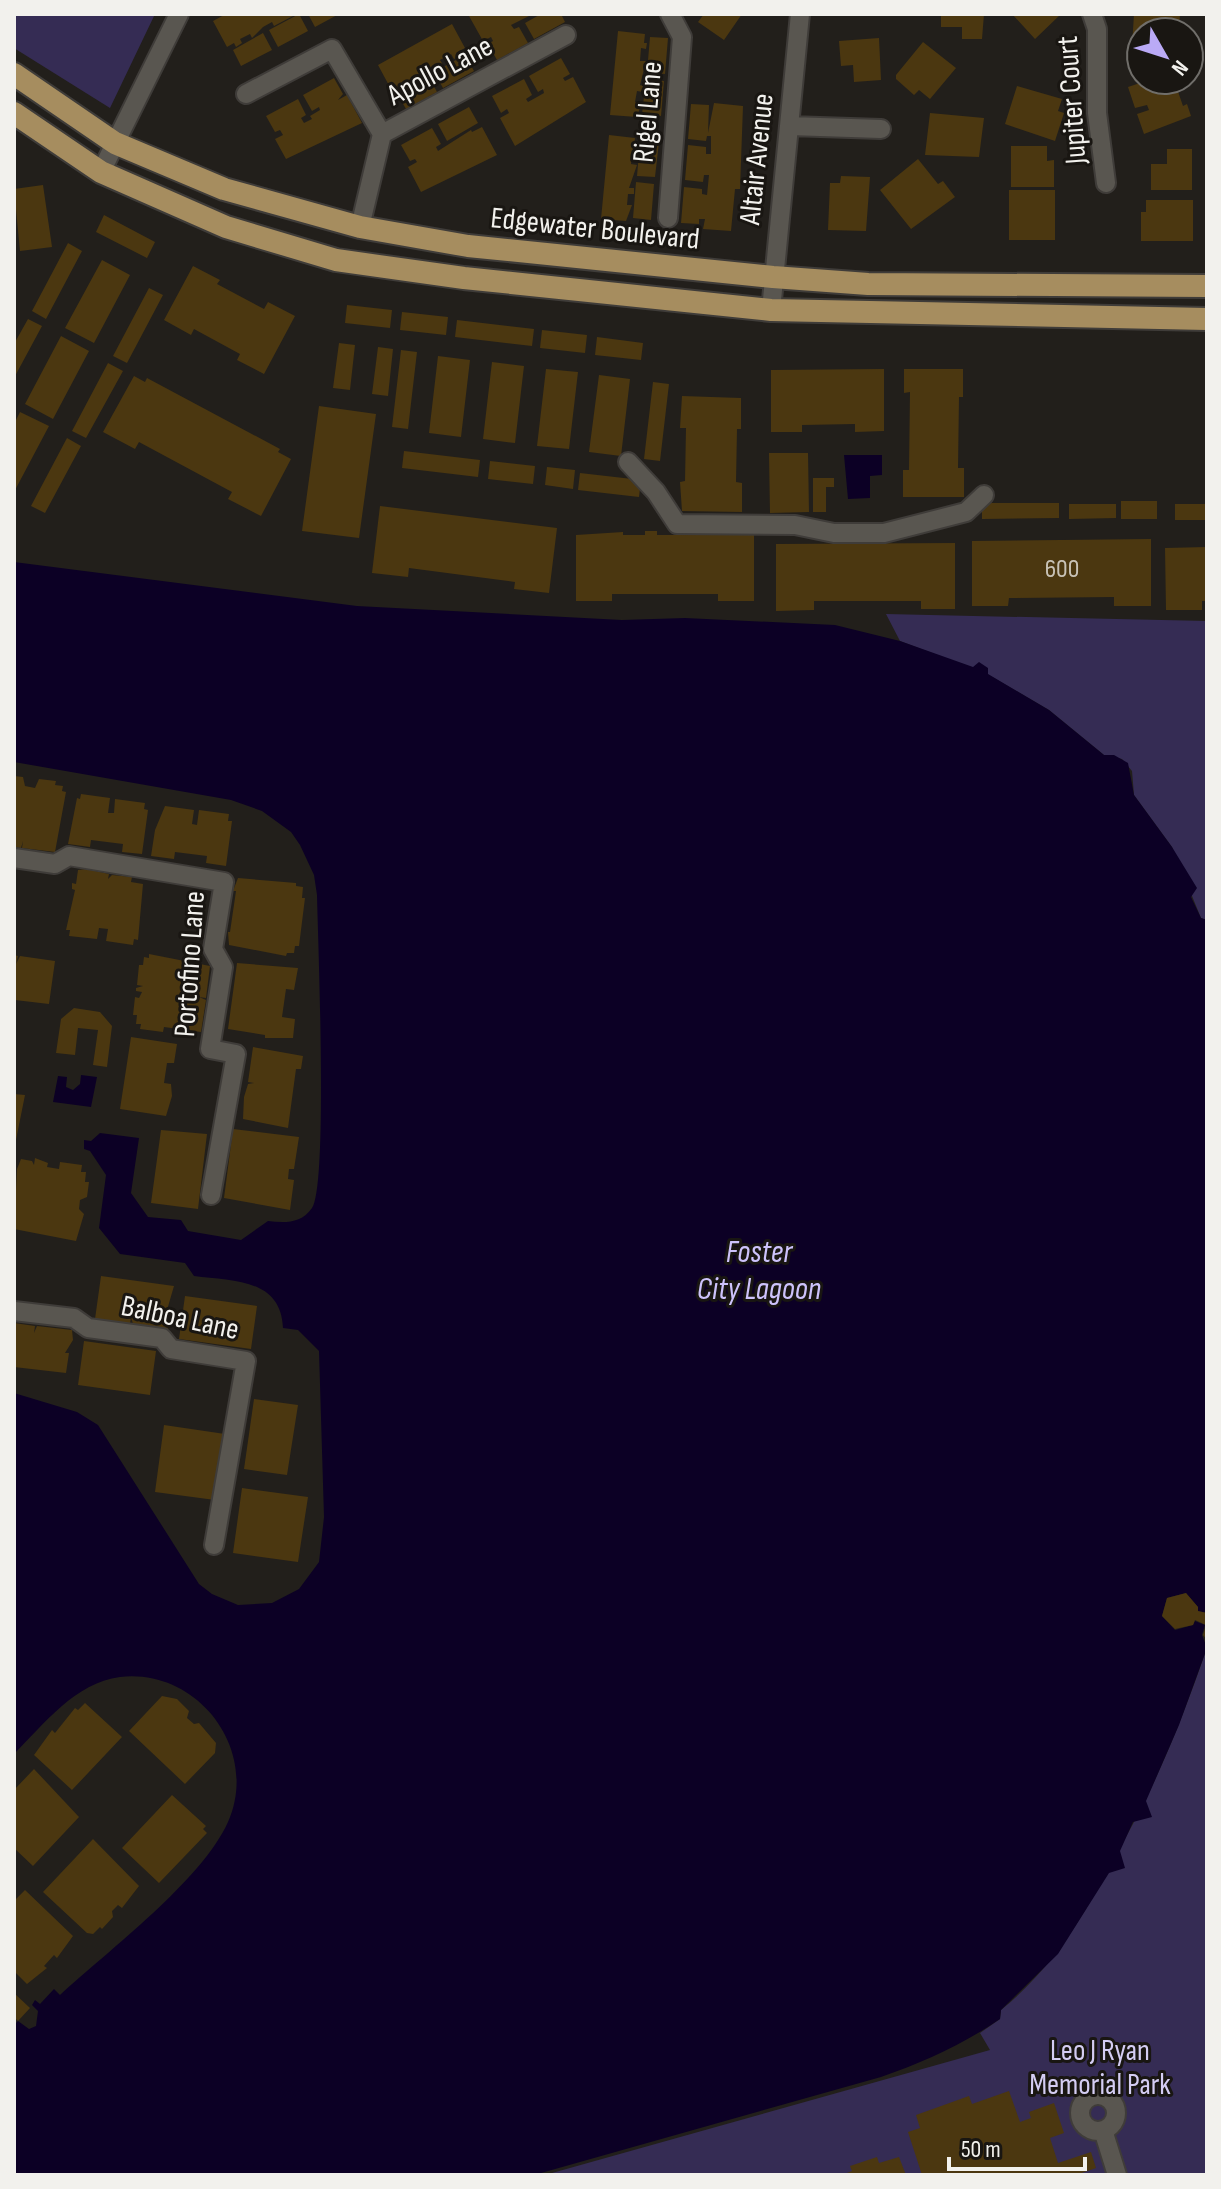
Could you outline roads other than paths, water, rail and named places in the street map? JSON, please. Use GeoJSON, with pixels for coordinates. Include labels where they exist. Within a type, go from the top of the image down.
{"type":"FeatureCollection","features":[{"type":"Feature","properties":{"kind":"main road","name":"Edgewater Boulevard"},"geometry":{"type":"LineString","coordinates":[[14,74],[115,143],[224,189],[360,227],[468,246],[868,284],[1207,286]]}},
{"type":"Feature","properties":{"kind":"main road","name":"Edgewater Boulevard"},"geometry":{"type":"LineString","coordinates":[[14,113],[101,172],[226,227],[336,260],[464,278],[771,310],[1207,319]]}},
{"type":"Feature","properties":{"kind":"street"},"geometry":{"type":"LineString","coordinates":[[101,172],[179,14]]}},
{"type":"Feature","properties":{"kind":"street","name":"Rigel Lane"},"geometry":{"type":"LineString","coordinates":[[668,218],[682,37],[670,14]]}},
{"type":"Feature","properties":{"kind":"street","name":"Altair Avenue"},"geometry":{"type":"LineString","coordinates":[[771,310],[800,14]]}},
{"type":"Feature","properties":{"kind":"street","name":"Jupiter Court"},"geometry":{"type":"LineString","coordinates":[[1092,14],[1097,29],[1097,113],[1106,183]]}},
{"type":"Feature","properties":{"kind":"street","name":"Apollo Lane"},"geometry":{"type":"LineString","coordinates":[[360,227],[382,134],[566,35]]}},
{"type":"Feature","properties":{"kind":"street"},"geometry":{"type":"LineString","coordinates":[[246,94],[332,49],[382,134]]}},
{"type":"Feature","properties":{"kind":"street"},"geometry":{"type":"LineString","coordinates":[[790,126],[881,129]]}},
{"type":"Feature","properties":{"kind":"street"},"geometry":{"type":"LineString","coordinates":[[628,462],[656,492],[677,524],[795,525],[834,533],[884,533],[966,512],[984,495]]}},
{"type":"Feature","properties":{"kind":"street","name":"Portofino Lane"},"geometry":{"type":"LineString","coordinates":[[14,858],[55,864],[69,856],[224,882],[213,949],[223,967],[210,1049],[236,1054],[211,1195]]}},
{"type":"Feature","properties":{"kind":"street","name":"Balboa Lane"},"geometry":{"type":"LineString","coordinates":[[14,1311],[74,1318],[88,1328],[162,1338],[171,1349],[246,1361],[214,1545]]}},
{"type":"Feature","properties":{"kind":"street"},"geometry":{"type":"LineString","coordinates":[[1103,2130],[1117,2175]]}},
{"type":"Feature","properties":{"kind":"water"},"geometry":{"type":"Polygon","coordinates":[[[844,455],[882,455],[882,475],[870,476],[870,498],[848,499],[844,455]]]}},
{"type":"Feature","properties":{"kind":"water","name":"Foster City Lagoon"},"geometry":{"type":"Polygon","coordinates":[[[14,562],[357,606],[622,620],[685,618],[835,625],[900,641],[973,667],[979,662],[988,668],[988,674],[1049,710],[1104,755],[1114,755],[1128,763],[1134,795],[1197,888],[1191,897],[1201,918],[1207,920],[1207,1613],[1198,1611],[1186,1593],[1167,1598],[1162,1616],[1175,1630],[1193,1625],[1195,1621],[1205,1625],[1202,1635],[1207,1648],[1179,1725],[1146,1801],[1152,1817],[1133,1822],[1120,1851],[1125,1868],[1109,1873],[1058,1954],[1001,2010],[1000,2019],[942,2052],[881,2077],[534,2175],[14,2175],[14,2025],[18,2021],[29,2029],[36,2026],[38,2011],[32,2005],[35,2000],[40,2004],[54,1989],[60,1995],[128,1936],[198,1867],[228,1822],[236,1795],[236,1768],[228,1742],[215,1719],[197,1700],[174,1686],[148,1678],[120,1677],[89,1687],[61,1706],[14,1754],[14,1393],[77,1412],[98,1425],[199,1584],[212,1594],[238,1605],[272,1603],[299,1589],[319,1562],[324,1517],[319,1351],[298,1330],[283,1328],[274,1299],[252,1285],[194,1276],[185,1263],[120,1254],[99,1228],[106,1175],[90,1151],[84,1149],[84,1140],[91,1141],[100,1133],[139,1138],[131,1193],[148,1217],[181,1220],[188,1231],[241,1240],[268,1221],[292,1221],[308,1213],[317,1190],[321,1111],[317,895],[314,875],[291,832],[262,811],[231,800],[14,762],[14,562]]]}},
{"type":"Feature","properties":{"kind":"water"},"geometry":{"type":"Polygon","coordinates":[[[81,1075],[97,1077],[91,1107],[53,1102],[58,1076],[67,1077],[66,1087],[73,1090],[80,1084],[81,1075]]]}},
{"type":"Feature","properties":{"kind":"park label","name":"Leo J Ryan Memorial Park"},"geometry":{"type":"Point","coordinates":[1100,2068]}}]}
